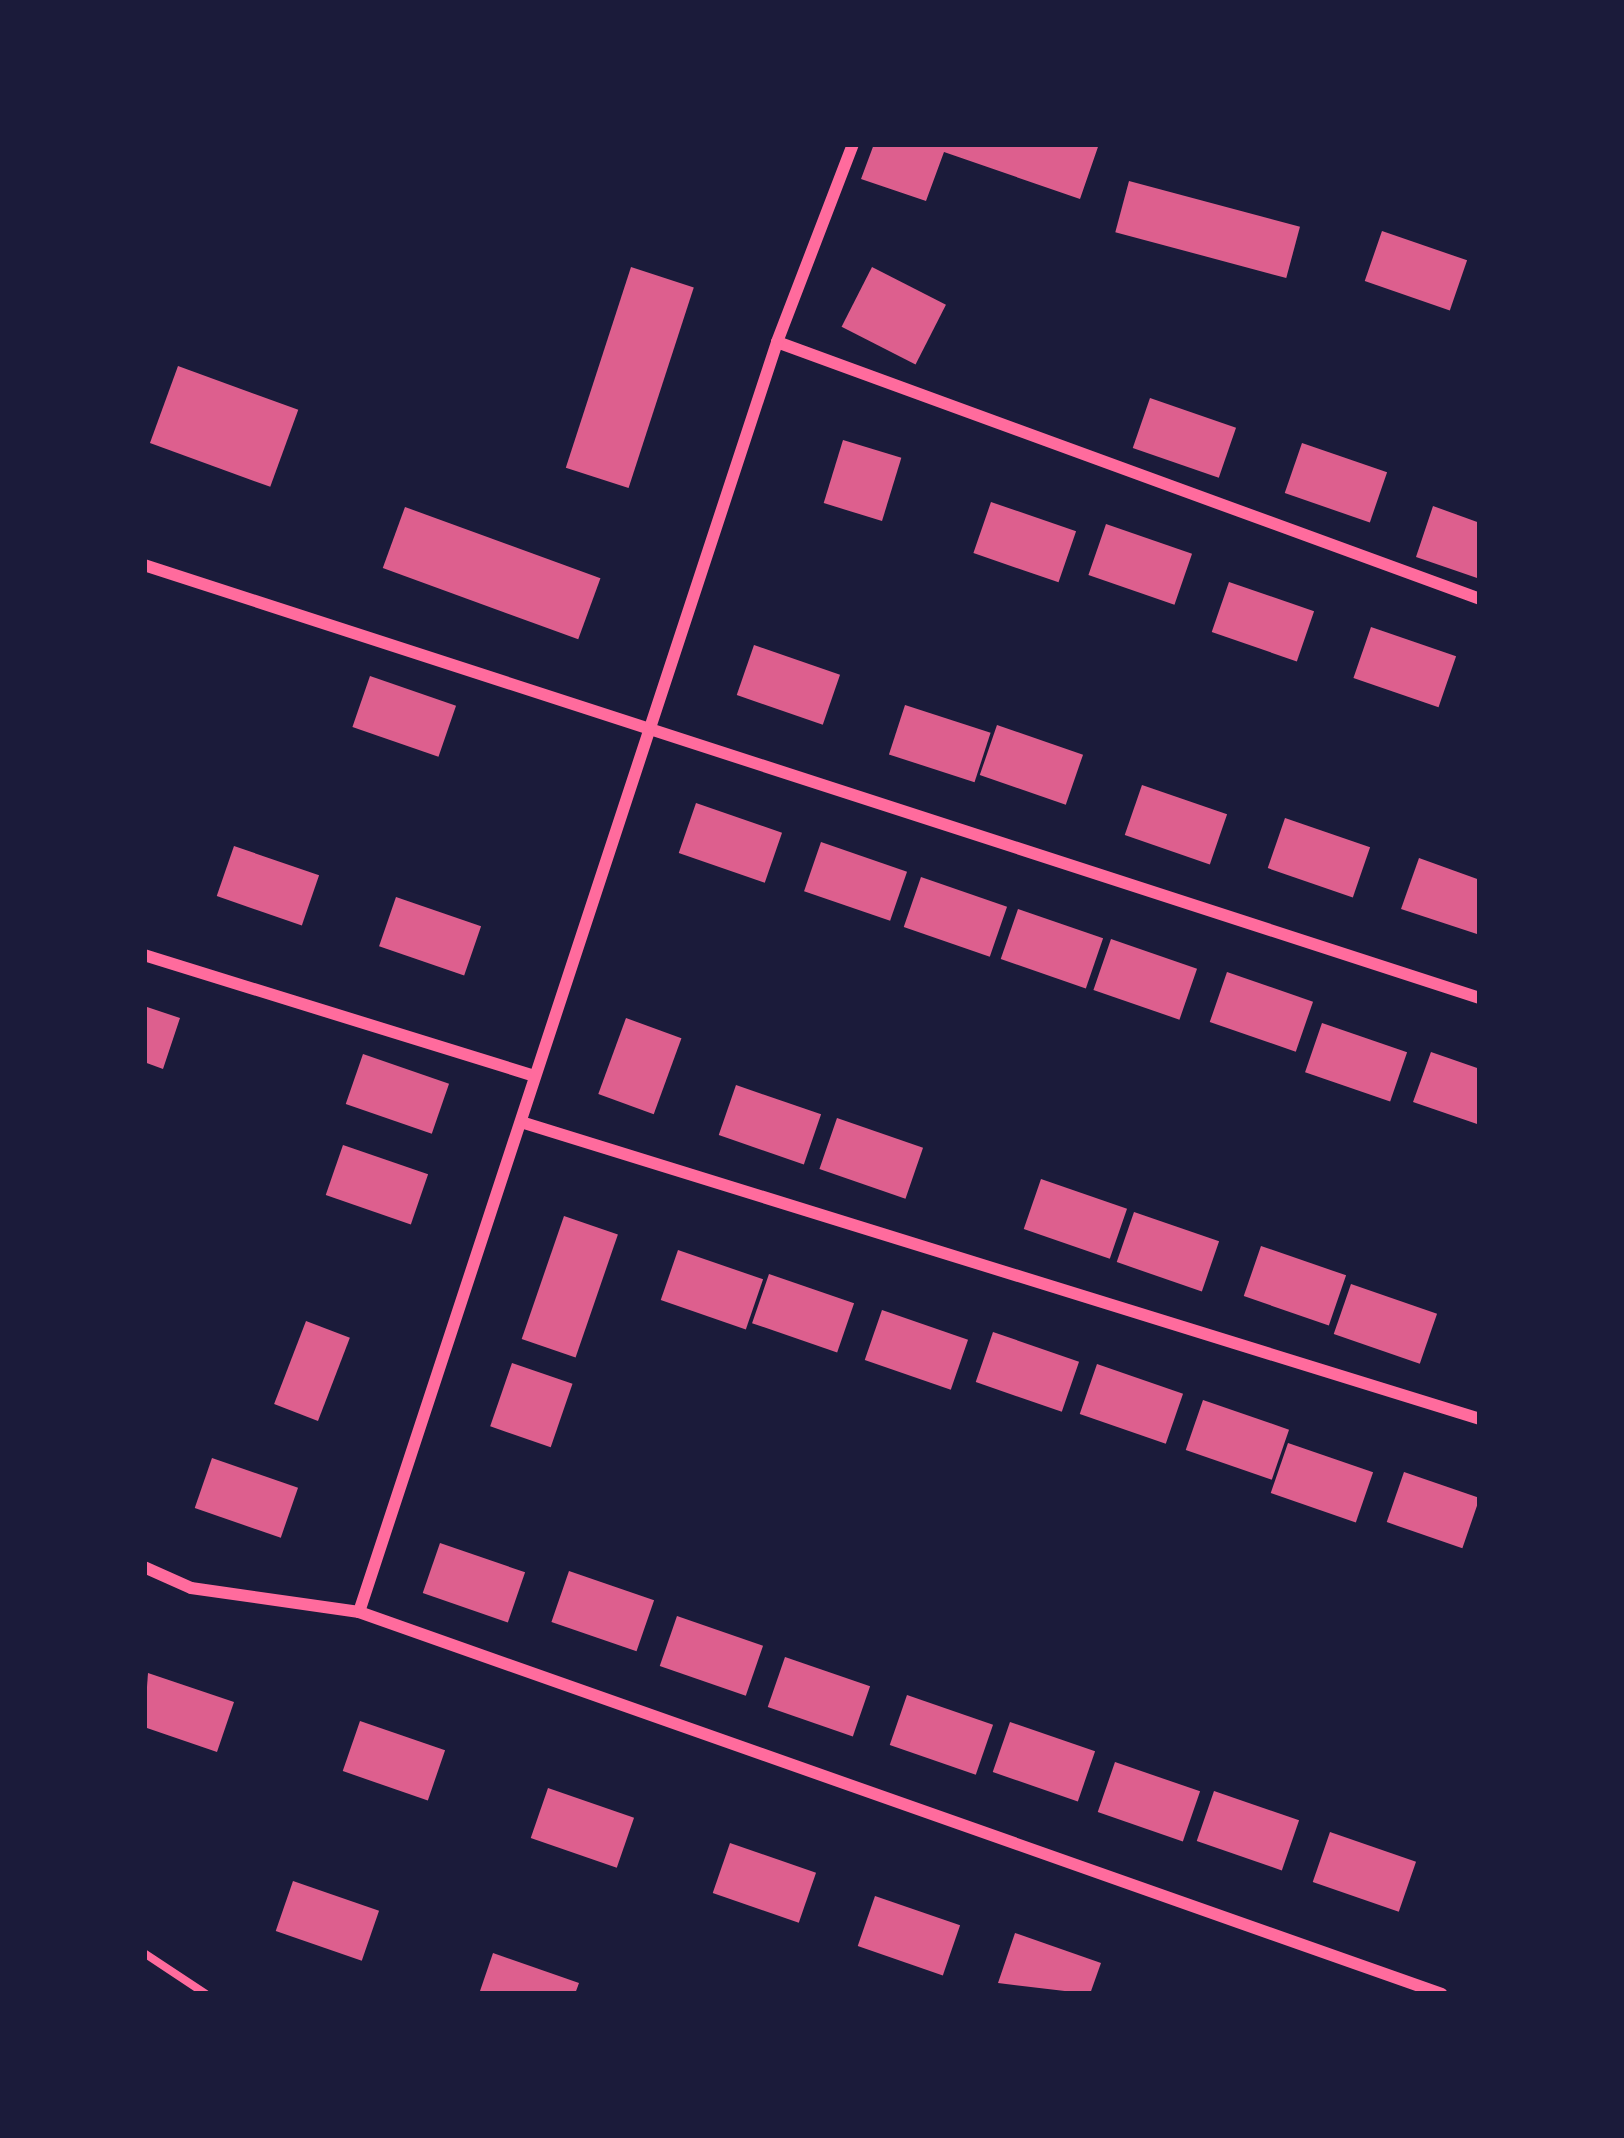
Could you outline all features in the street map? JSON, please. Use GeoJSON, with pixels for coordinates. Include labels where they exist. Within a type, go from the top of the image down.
{"type":"FeatureCollection","features":[{"type":"Feature","properties":{"kind":"street"},"geometry":{"type":"LineString","coordinates":[[359,1612],[534,1076],[657,731],[777,342],[854,144]]}},
{"type":"Feature","properties":{"kind":"street"},"geometry":{"type":"LineString","coordinates":[[777,342],[1480,599]]}},
{"type":"Feature","properties":{"kind":"street"},"geometry":{"type":"LineString","coordinates":[[144,565],[1480,998]]}},
{"type":"Feature","properties":{"kind":"street"},"geometry":{"type":"LineString","coordinates":[[144,955],[534,1076]]}},
{"type":"Feature","properties":{"kind":"street"},"geometry":{"type":"LineString","coordinates":[[521,1123],[1480,1419]]}},
{"type":"Feature","properties":{"kind":"street"},"geometry":{"type":"LineString","coordinates":[[144,1567],[191,1588],[359,1612],[1442,1994]]}},
{"type":"Feature","properties":{"kind":"lane"},"geometry":{"type":"LineString","coordinates":[[144,1953],[206,1994]]}},
{"type":"Feature","properties":{"kind":"building"},"geometry":{"type":"Polygon","coordinates":[[[874,144],[1099,144],[1080,199],[944,152],[926,201],[861,179],[874,144]]]}},
{"type":"Feature","properties":{"kind":"building"},"geometry":{"type":"Polygon","coordinates":[[[1129,181],[1300,227],[1286,278],[1115,232],[1129,181]]]}},
{"type":"Feature","properties":{"kind":"building"},"geometry":{"type":"Polygon","coordinates":[[[1382,231],[1467,260],[1450,310],[1365,281],[1382,231]]]}},
{"type":"Feature","properties":{"kind":"building"},"geometry":{"type":"Polygon","coordinates":[[[631,267],[694,287],[629,488],[566,468],[631,267]]]}},
{"type":"Feature","properties":{"kind":"building"},"geometry":{"type":"Polygon","coordinates":[[[872,267],[946,305],[916,364],[842,327],[872,267]]]}},
{"type":"Feature","properties":{"kind":"building"},"geometry":{"type":"Polygon","coordinates":[[[178,366],[298,410],[270,487],[150,443],[178,366]]]}},
{"type":"Feature","properties":{"kind":"building"},"geometry":{"type":"Polygon","coordinates":[[[1150,398],[1236,428],[1219,478],[1133,448],[1150,398]]]}},
{"type":"Feature","properties":{"kind":"building"},"geometry":{"type":"Polygon","coordinates":[[[843,440],[901,458],[882,521],[824,503],[843,440]]]}},
{"type":"Feature","properties":{"kind":"building"},"geometry":{"type":"Polygon","coordinates":[[[1302,443],[1387,472],[1370,522],[1285,493],[1302,443]]]}},
{"type":"Feature","properties":{"kind":"building"},"geometry":{"type":"Polygon","coordinates":[[[991,502],[1076,531],[1059,582],[973,553],[991,502]]]}},
{"type":"Feature","properties":{"kind":"building"},"geometry":{"type":"Polygon","coordinates":[[[1433,506],[1480,523],[1480,579],[1416,557],[1433,506]]]}},
{"type":"Feature","properties":{"kind":"building"},"geometry":{"type":"Polygon","coordinates":[[[405,507],[600,578],[578,639],[383,568],[405,507]]]}},
{"type":"Feature","properties":{"kind":"building"},"geometry":{"type":"Polygon","coordinates":[[[1106,524],[1192,554],[1174,605],[1088,575],[1106,524]]]}},
{"type":"Feature","properties":{"kind":"building"},"geometry":{"type":"Polygon","coordinates":[[[1229,582],[1314,611],[1297,661],[1212,632],[1229,582]]]}},
{"type":"Feature","properties":{"kind":"building"},"geometry":{"type":"Polygon","coordinates":[[[1371,627],[1456,656],[1439,707],[1353,678],[1371,627]]]}},
{"type":"Feature","properties":{"kind":"building"},"geometry":{"type":"Polygon","coordinates":[[[754,645],[840,675],[823,725],[737,695],[754,645]]]}},
{"type":"Feature","properties":{"kind":"building"},"geometry":{"type":"Polygon","coordinates":[[[370,676],[456,706],[438,757],[352,727],[370,676]]]}},
{"type":"Feature","properties":{"kind":"building"},"geometry":{"type":"Polygon","coordinates":[[[905,705],[991,733],[975,782],[889,754],[905,705]]]}},
{"type":"Feature","properties":{"kind":"building"},"geometry":{"type":"Polygon","coordinates":[[[997,725],[1083,755],[1066,805],[980,775],[997,725]]]}},
{"type":"Feature","properties":{"kind":"building"},"geometry":{"type":"Polygon","coordinates":[[[1142,785],[1227,814],[1210,864],[1125,835],[1142,785]]]}},
{"type":"Feature","properties":{"kind":"building"},"geometry":{"type":"Polygon","coordinates":[[[696,803],[782,833],[765,883],[679,853],[696,803]]]}},
{"type":"Feature","properties":{"kind":"building"},"geometry":{"type":"Polygon","coordinates":[[[1285,818],[1370,847],[1353,897],[1268,868],[1285,818]]]}},
{"type":"Feature","properties":{"kind":"building"},"geometry":{"type":"Polygon","coordinates":[[[821,842],[907,872],[890,921],[804,891],[821,842]]]}},
{"type":"Feature","properties":{"kind":"building"},"geometry":{"type":"Polygon","coordinates":[[[234,846],[319,875],[302,925],[217,896],[234,846]]]}},
{"type":"Feature","properties":{"kind":"building"},"geometry":{"type":"Polygon","coordinates":[[[1419,858],[1480,880],[1480,935],[1401,909],[1419,858]]]}},
{"type":"Feature","properties":{"kind":"building"},"geometry":{"type":"Polygon","coordinates":[[[921,877],[1007,907],[990,957],[904,927],[921,877]]]}},
{"type":"Feature","properties":{"kind":"building"},"geometry":{"type":"Polygon","coordinates":[[[396,897],[481,926],[464,975],[379,946],[396,897]]]}},
{"type":"Feature","properties":{"kind":"building"},"geometry":{"type":"Polygon","coordinates":[[[1018,909],[1103,938],[1086,988],[1001,959],[1018,909]]]}},
{"type":"Feature","properties":{"kind":"building"},"geometry":{"type":"Polygon","coordinates":[[[1111,939],[1197,969],[1179,1020],[1093,990],[1111,939]]]}},
{"type":"Feature","properties":{"kind":"building"},"geometry":{"type":"Polygon","coordinates":[[[1227,972],[1313,1002],[1296,1052],[1210,1022],[1227,972]]]}},
{"type":"Feature","properties":{"kind":"building"},"geometry":{"type":"Polygon","coordinates":[[[144,1006],[180,1018],[163,1069],[144,1062],[144,1006]]]}},
{"type":"Feature","properties":{"kind":"building"},"geometry":{"type":"Polygon","coordinates":[[[626,1018],[681,1038],[654,1114],[598,1094],[626,1018]]]}},
{"type":"Feature","properties":{"kind":"building"},"geometry":{"type":"Polygon","coordinates":[[[1322,1023],[1407,1052],[1390,1101],[1305,1072],[1322,1023]]]}},
{"type":"Feature","properties":{"kind":"building"},"geometry":{"type":"Polygon","coordinates":[[[1431,1052],[1480,1069],[1480,1125],[1413,1102],[1431,1052]]]}},
{"type":"Feature","properties":{"kind":"building"},"geometry":{"type":"Polygon","coordinates":[[[363,1054],[449,1084],[432,1134],[346,1104],[363,1054]]]}},
{"type":"Feature","properties":{"kind":"building"},"geometry":{"type":"Polygon","coordinates":[[[736,1085],[821,1114],[804,1164],[719,1135],[736,1085]]]}},
{"type":"Feature","properties":{"kind":"building"},"geometry":{"type":"Polygon","coordinates":[[[837,1118],[923,1148],[905,1199],[819,1169],[837,1118]]]}},
{"type":"Feature","properties":{"kind":"building"},"geometry":{"type":"Polygon","coordinates":[[[343,1145],[428,1174],[411,1224],[326,1195],[343,1145]]]}},
{"type":"Feature","properties":{"kind":"building"},"geometry":{"type":"Polygon","coordinates":[[[1041,1179],[1127,1209],[1110,1259],[1024,1229],[1041,1179]]]}},
{"type":"Feature","properties":{"kind":"building"},"geometry":{"type":"Polygon","coordinates":[[[1134,1212],[1219,1241],[1202,1291],[1117,1262],[1134,1212]]]}},
{"type":"Feature","properties":{"kind":"building"},"geometry":{"type":"Polygon","coordinates":[[[564,1216],[618,1235],[576,1357],[522,1339],[564,1216]]]}},
{"type":"Feature","properties":{"kind":"building"},"geometry":{"type":"Polygon","coordinates":[[[1261,1246],[1346,1275],[1329,1325],[1244,1296],[1261,1246]]]}},
{"type":"Feature","properties":{"kind":"building"},"geometry":{"type":"Polygon","coordinates":[[[678,1250],[763,1279],[746,1329],[661,1300],[678,1250]]]}},
{"type":"Feature","properties":{"kind":"building"},"geometry":{"type":"Polygon","coordinates":[[[769,1274],[854,1303],[837,1352],[752,1323],[769,1274]]]}},
{"type":"Feature","properties":{"kind":"building"},"geometry":{"type":"Polygon","coordinates":[[[1351,1284],[1437,1314],[1420,1364],[1334,1334],[1351,1284]]]}},
{"type":"Feature","properties":{"kind":"building"},"geometry":{"type":"Polygon","coordinates":[[[882,1310],[968,1340],[951,1390],[865,1360],[882,1310]]]}},
{"type":"Feature","properties":{"kind":"building"},"geometry":{"type":"Polygon","coordinates":[[[306,1321],[350,1338],[318,1421],[274,1404],[306,1321]]]}},
{"type":"Feature","properties":{"kind":"building"},"geometry":{"type":"Polygon","coordinates":[[[993,1332],[1079,1362],[1062,1412],[976,1382],[993,1332]]]}},
{"type":"Feature","properties":{"kind":"building"},"geometry":{"type":"Polygon","coordinates":[[[512,1363],[573,1384],[551,1447],[490,1426],[512,1363]]]}},
{"type":"Feature","properties":{"kind":"building"},"geometry":{"type":"Polygon","coordinates":[[[1097,1364],[1183,1394],[1166,1444],[1080,1414],[1097,1364]]]}},
{"type":"Feature","properties":{"kind":"building"},"geometry":{"type":"Polygon","coordinates":[[[1203,1400],[1289,1430],[1272,1480],[1186,1450],[1203,1400]]]}},
{"type":"Feature","properties":{"kind":"building"},"geometry":{"type":"Polygon","coordinates":[[[1288,1443],[1373,1472],[1356,1522],[1271,1493],[1288,1443]]]}},
{"type":"Feature","properties":{"kind":"building"},"geometry":{"type":"Polygon","coordinates":[[[212,1458],[298,1488],[281,1538],[195,1508],[212,1458]]]}},
{"type":"Feature","properties":{"kind":"building"},"geometry":{"type":"Polygon","coordinates":[[[1404,1472],[1480,1498],[1462,1548],[1387,1522],[1404,1472]]]}},
{"type":"Feature","properties":{"kind":"building"},"geometry":{"type":"Polygon","coordinates":[[[440,1543],[525,1572],[508,1622],[423,1593],[440,1543]]]}},
{"type":"Feature","properties":{"kind":"building"},"geometry":{"type":"Polygon","coordinates":[[[569,1571],[654,1600],[637,1651],[551,1622],[569,1571]]]}},
{"type":"Feature","properties":{"kind":"building"},"geometry":{"type":"Polygon","coordinates":[[[677,1616],[763,1646],[746,1696],[660,1666],[677,1616]]]}},
{"type":"Feature","properties":{"kind":"building"},"geometry":{"type":"Polygon","coordinates":[[[785,1657],[870,1686],[853,1736],[768,1707],[785,1657]]]}},
{"type":"Feature","properties":{"kind":"building"},"geometry":{"type":"Polygon","coordinates":[[[148,1673],[234,1702],[217,1752],[144,1727],[148,1673]]]}},
{"type":"Feature","properties":{"kind":"building"},"geometry":{"type":"Polygon","coordinates":[[[907,1695],[993,1725],[976,1775],[890,1745],[907,1695]]]}},
{"type":"Feature","properties":{"kind":"building"},"geometry":{"type":"Polygon","coordinates":[[[360,1721],[445,1750],[428,1800],[343,1771],[360,1721]]]}},
{"type":"Feature","properties":{"kind":"building"},"geometry":{"type":"Polygon","coordinates":[[[1010,1722],[1095,1751],[1078,1801],[993,1772],[1010,1722]]]}},
{"type":"Feature","properties":{"kind":"building"},"geometry":{"type":"Polygon","coordinates":[[[1115,1762],[1200,1791],[1183,1841],[1098,1812],[1115,1762]]]}},
{"type":"Feature","properties":{"kind":"building"},"geometry":{"type":"Polygon","coordinates":[[[548,1788],[634,1818],[617,1868],[531,1838],[548,1788]]]}},
{"type":"Feature","properties":{"kind":"building"},"geometry":{"type":"Polygon","coordinates":[[[1214,1791],[1299,1820],[1282,1870],[1197,1841],[1214,1791]]]}},
{"type":"Feature","properties":{"kind":"building"},"geometry":{"type":"Polygon","coordinates":[[[1330,1832],[1416,1862],[1399,1912],[1313,1882],[1330,1832]]]}},
{"type":"Feature","properties":{"kind":"building"},"geometry":{"type":"Polygon","coordinates":[[[730,1843],[816,1873],[799,1923],[713,1893],[730,1843]]]}},
{"type":"Feature","properties":{"kind":"building"},"geometry":{"type":"Polygon","coordinates":[[[293,1881],[379,1911],[362,1961],[276,1931],[293,1881]]]}},
{"type":"Feature","properties":{"kind":"building"},"geometry":{"type":"Polygon","coordinates":[[[875,1896],[960,1925],[943,1975],[858,1946],[875,1896]]]}},
{"type":"Feature","properties":{"kind":"building"},"geometry":{"type":"Polygon","coordinates":[[[1015,1933],[1101,1963],[1090,1994],[998,1983],[1015,1933]]]}},
{"type":"Feature","properties":{"kind":"building"},"geometry":{"type":"Polygon","coordinates":[[[493,1953],[579,1983],[575,1994],[479,1994],[493,1953]]]}}]}
